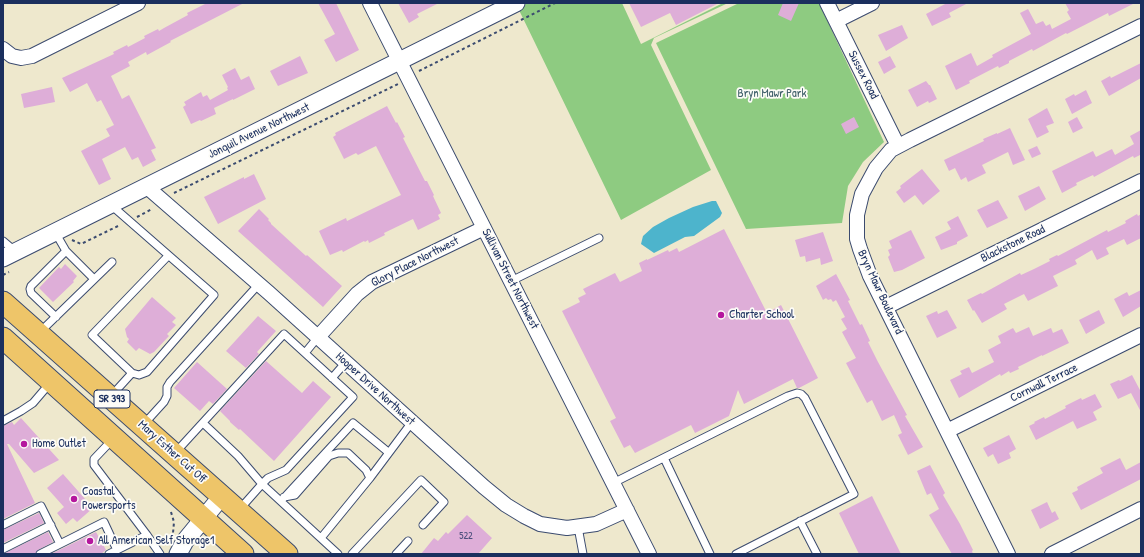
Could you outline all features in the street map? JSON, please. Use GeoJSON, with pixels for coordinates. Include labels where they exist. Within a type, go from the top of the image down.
{"type":"FeatureCollection","features":[{"type":"Feature","properties":{"kind":"main road","name":"Mary Esther Cut Off"},"geometry":{"type":"LineString","coordinates":[[3,302],[287,554]]}},
{"type":"Feature","properties":{"kind":"main road","name":"SR 393"},"geometry":{"type":"LineString","coordinates":[[3,338],[243,554]]}},
{"type":"Feature","properties":{"kind":"street"},"geometry":{"type":"LineString","coordinates":[[3,49],[12,56],[21,58],[32,56],[138,3]]}},
{"type":"Feature","properties":{"kind":"street","name":"Sullivan Street Northwest"},"geometry":{"type":"LineString","coordinates":[[370,3],[649,554]]}},
{"type":"Feature","properties":{"kind":"street","name":"Jonquil Avenue Northwest"},"geometry":{"type":"LineString","coordinates":[[8,256],[61,243],[111,204],[516,3]]}},
{"type":"Feature","properties":{"kind":"street","name":"Sussex Road"},"geometry":{"type":"LineString","coordinates":[[827,3],[898,146]]}},
{"type":"Feature","properties":{"kind":"street"},"geometry":{"type":"LineString","coordinates":[[836,21],[872,3]]}},
{"type":"Feature","properties":{"kind":"street","name":"Bryn Mawr Boulevard"},"geometry":{"type":"LineString","coordinates":[[1008,554],[870,276],[857,239],[858,215],[862,194],[876,168],[891,150],[1141,26]]}},
{"type":"Feature","properties":{"kind":"street","name":"Blackstone Road"},"geometry":{"type":"LineString","coordinates":[[886,307],[1141,181]]}},
{"type":"Feature","properties":{"kind":"street","name":"Hooper Drive Northwest"},"geometry":{"type":"LineString","coordinates":[[147,187],[259,284],[484,487],[506,505],[540,524],[567,528],[596,524],[627,510]]}},
{"type":"Feature","properties":{"kind":"street","name":"Glory Place Northwest"},"geometry":{"type":"LineString","coordinates":[[318,337],[357,294],[372,282],[484,228]]}},
{"type":"Feature","properties":{"kind":"street","name":"Cornwall Terrace"},"geometry":{"type":"LineString","coordinates":[[947,431],[1141,335]]}},
{"type":"Feature","properties":{"kind":"street"},"geometry":{"type":"LineString","coordinates":[[178,554],[185,541],[222,496]]}},
{"type":"Feature","properties":{"kind":"street"},"geometry":{"type":"LineString","coordinates":[[1052,554],[1141,509]]}},
{"type":"Feature","properties":{"kind":"lane"},"geometry":{"type":"LineString","coordinates":[[111,204],[168,256],[214,295],[147,372],[139,375],[132,374],[92,335],[168,256]]}},
{"type":"Feature","properties":{"kind":"lane"},"geometry":{"type":"LineString","coordinates":[[511,281],[599,238]]}},
{"type":"Feature","properties":{"kind":"lane"},"geometry":{"type":"LineString","coordinates":[[56,317],[31,292],[30,289],[61,243],[94,279]]}},
{"type":"Feature","properties":{"kind":"lane"},"geometry":{"type":"LineString","coordinates":[[39,333],[112,262]]}},
{"type":"Feature","properties":{"kind":"lane"},"geometry":{"type":"LineString","coordinates":[[143,426],[164,402],[167,396],[167,387],[170,382],[259,284]]}},
{"type":"Feature","properties":{"kind":"lane"},"geometry":{"type":"LineString","coordinates":[[174,454],[284,334],[353,397],[286,470],[268,478],[238,511]]}},
{"type":"Feature","properties":{"kind":"lane"},"geometry":{"type":"LineString","coordinates":[[305,353],[318,337]]}},
{"type":"Feature","properties":{"kind":"lane"},"geometry":{"type":"LineString","coordinates":[[332,378],[346,362]]}},
{"type":"Feature","properties":{"kind":"lane"},"geometry":{"type":"LineString","coordinates":[[110,397],[132,374]]}},
{"type":"Feature","properties":{"kind":"lane"},"geometry":{"type":"LineString","coordinates":[[3,421],[21,412],[33,403],[51,382]]}},
{"type":"Feature","properties":{"kind":"lane"},"geometry":{"type":"LineString","coordinates":[[613,483],[788,396],[797,393],[801,394],[805,398],[854,494],[736,554]]}},
{"type":"Feature","properties":{"kind":"lane"},"geometry":{"type":"LineString","coordinates":[[321,538],[370,478],[412,422]]}},
{"type":"Feature","properties":{"kind":"lane"},"geometry":{"type":"LineString","coordinates":[[203,423],[238,456],[262,484],[282,499],[338,554]]}},
{"type":"Feature","properties":{"kind":"lane"},"geometry":{"type":"LineString","coordinates":[[282,499],[353,423],[388,452]]}},
{"type":"Feature","properties":{"kind":"lane"},"geometry":{"type":"LineString","coordinates":[[114,438],[94,459],[94,465],[160,554]]}},
{"type":"Feature","properties":{"kind":"lane"},"geometry":{"type":"LineString","coordinates":[[282,499],[295,495],[329,456],[338,452],[348,453],[366,470],[370,478]]}},
{"type":"Feature","properties":{"kind":"lane"},"geometry":{"type":"LineString","coordinates":[[664,458],[710,554]]}},
{"type":"Feature","properties":{"kind":"lane"},"geometry":{"type":"LineString","coordinates":[[352,554],[421,480],[444,502],[423,525]]}},
{"type":"Feature","properties":{"kind":"lane"},"geometry":{"type":"LineString","coordinates":[[3,525],[41,506],[60,544]]}},
{"type":"Feature","properties":{"kind":"lane"},"geometry":{"type":"LineString","coordinates":[[800,521],[817,554]]}},
{"type":"Feature","properties":{"kind":"lane"},"geometry":{"type":"LineString","coordinates":[[40,554],[104,522],[118,550]]}},
{"type":"Feature","properties":{"kind":"lane"},"geometry":{"type":"LineString","coordinates":[[3,548],[51,525]]}},
{"type":"Feature","properties":{"kind":"lane"},"geometry":{"type":"LineString","coordinates":[[578,527],[583,554]]}},
{"type":"Feature","properties":{"kind":"lane"},"geometry":{"type":"LineString","coordinates":[[109,554],[147,535]]}},
{"type":"Feature","properties":{"kind":"lane"},"geometry":{"type":"LineString","coordinates":[[396,554],[408,541]]}},
{"type":"Feature","properties":{"kind":"path"},"geometry":{"type":"LineString","coordinates":[[61,243],[73,240],[81,244],[129,221],[155,207],[169,196],[397,85],[407,77],[555,3]]}},
{"type":"Feature","properties":{"kind":"path"},"geometry":{"type":"LineString","coordinates":[[3,275],[8,256]]}},
{"type":"Feature","properties":{"kind":"path"},"geometry":{"type":"LineString","coordinates":[[172,512],[174,522],[172,536]]}},
{"type":"Feature","properties":{"kind":"green space"},"geometry":{"type":"Polygon","coordinates":[[[528,3],[622,3],[641,44],[723,3],[728,3],[654,38],[651,45],[711,170],[621,220],[518,8],[528,3]]]}},
{"type":"Feature","properties":{"kind":"green space","name":"Bryn Mawr Park"},"geometry":{"type":"Polygon","coordinates":[[[739,3],[819,3],[884,142],[863,162],[848,186],[842,223],[746,229],[656,43],[739,3]]]}},
{"type":"Feature","properties":{"kind":"water"},"geometry":{"type":"Polygon","coordinates":[[[716,201],[722,213],[720,217],[694,236],[685,237],[654,253],[641,244],[643,236],[653,227],[693,207],[716,201]]]}},
{"type":"Feature","properties":{"kind":"building"},"geometry":{"type":"Polygon","coordinates":[[[207,3],[244,3],[170,41],[171,42],[147,55],[146,52],[128,62],[130,66],[111,76],[122,99],[129,95],[156,148],[151,150],[156,160],[143,167],[138,157],[132,160],[125,147],[102,159],[111,179],[99,185],[81,151],[110,136],[106,129],[114,125],[101,100],[97,102],[87,83],[70,92],[62,78],[114,54],[113,52],[127,45],[128,47],[145,38],[144,36],[158,29],[159,31],[188,15],[187,13],[207,3]]]}},
{"type":"Feature","properties":{"kind":"building"},"geometry":{"type":"Polygon","coordinates":[[[318,3],[336,3],[359,50],[336,62],[324,40],[335,34],[318,3]]]}},
{"type":"Feature","properties":{"kind":"building"},"geometry":{"type":"Polygon","coordinates":[[[398,3],[439,3],[417,14],[419,17],[409,23],[398,3]]]}},
{"type":"Feature","properties":{"kind":"building"},"geometry":{"type":"Polygon","coordinates":[[[629,3],[719,3],[676,25],[670,13],[641,27],[629,3]]]}},
{"type":"Feature","properties":{"kind":"building"},"geometry":{"type":"Polygon","coordinates":[[[783,3],[799,3],[791,21],[778,15],[783,3]]]}},
{"type":"Feature","properties":{"kind":"building"},"geometry":{"type":"Polygon","coordinates":[[[947,3],[968,3],[949,13],[951,17],[932,26],[926,14],[947,3]]]}},
{"type":"Feature","properties":{"kind":"building"},"geometry":{"type":"Polygon","coordinates":[[[1065,3],[1135,3],[1109,16],[1108,13],[1033,51],[1032,49],[1009,61],[1009,63],[999,68],[998,66],[969,81],[970,83],[956,90],[945,66],[971,53],[977,66],[993,57],[992,55],[1031,34],[1020,13],[1028,9],[1036,24],[1043,21],[1046,26],[1050,24],[1052,29],[1071,19],[1067,12],[1069,10],[1065,3]]]}},
{"type":"Feature","properties":{"kind":"building"},"geometry":{"type":"Polygon","coordinates":[[[902,25],[908,38],[886,51],[878,35],[902,25]]]}},
{"type":"Feature","properties":{"kind":"building"},"geometry":{"type":"Polygon","coordinates":[[[300,56],[308,73],[278,86],[270,71],[300,56]]]}},
{"type":"Feature","properties":{"kind":"building"},"geometry":{"type":"Polygon","coordinates":[[[890,56],[896,67],[884,74],[878,62],[890,56]]]}},
{"type":"Feature","properties":{"kind":"building"},"geometry":{"type":"Polygon","coordinates":[[[1141,63],[1141,78],[1109,96],[1101,81],[1110,76],[1111,78],[1141,63]]]}},
{"type":"Feature","properties":{"kind":"building"},"geometry":{"type":"Polygon","coordinates":[[[235,68],[241,80],[249,76],[255,89],[214,108],[216,114],[191,124],[183,107],[186,105],[184,102],[201,92],[203,97],[207,95],[210,100],[228,90],[222,75],[235,68]]]}},
{"type":"Feature","properties":{"kind":"building"},"geometry":{"type":"Polygon","coordinates":[[[926,81],[930,85],[937,99],[929,103],[928,101],[917,107],[908,90],[926,81]]]}},
{"type":"Feature","properties":{"kind":"building"},"geometry":{"type":"Polygon","coordinates":[[[52,87],[55,102],[24,108],[21,94],[52,87]]]}},
{"type":"Feature","properties":{"kind":"building"},"geometry":{"type":"Polygon","coordinates":[[[1086,90],[1092,103],[1072,114],[1065,99],[1086,90]]]}},
{"type":"Feature","properties":{"kind":"building"},"geometry":{"type":"Polygon","coordinates":[[[387,106],[405,137],[403,138],[425,181],[427,181],[434,195],[433,196],[441,213],[438,215],[440,219],[418,230],[413,219],[384,233],[385,235],[369,243],[368,240],[365,242],[364,241],[343,252],[342,250],[330,255],[319,231],[346,218],[347,221],[401,195],[376,146],[358,155],[356,153],[344,159],[333,137],[336,135],[335,133],[387,106]]]}},
{"type":"Feature","properties":{"kind":"building"},"geometry":{"type":"Polygon","coordinates":[[[1047,108],[1054,123],[1046,126],[1049,132],[1037,138],[1028,119],[1047,108]]]}},
{"type":"Feature","properties":{"kind":"building"},"geometry":{"type":"Polygon","coordinates":[[[854,117],[859,127],[846,134],[841,124],[854,117]]]}},
{"type":"Feature","properties":{"kind":"building"},"geometry":{"type":"Polygon","coordinates":[[[1077,117],[1083,128],[1073,133],[1068,122],[1077,117]]]}},
{"type":"Feature","properties":{"kind":"building"},"geometry":{"type":"Polygon","coordinates":[[[1010,128],[1025,160],[1013,165],[1008,152],[982,165],[986,173],[968,182],[966,177],[961,180],[955,168],[949,171],[944,160],[984,141],[983,139],[1010,128]]]}},
{"type":"Feature","properties":{"kind":"building"},"geometry":{"type":"Polygon","coordinates":[[[1141,130],[1141,157],[1140,155],[1134,158],[1133,156],[1094,177],[1093,175],[1076,183],[1077,185],[1062,193],[1052,171],[1093,151],[1096,157],[1112,149],[1115,155],[1134,144],[1130,136],[1141,130]]]}},
{"type":"Feature","properties":{"kind":"building"},"geometry":{"type":"Polygon","coordinates":[[[1037,146],[1041,154],[1032,158],[1028,150],[1037,146]]]}},
{"type":"Feature","properties":{"kind":"building"},"geometry":{"type":"Polygon","coordinates":[[[922,169],[940,191],[923,205],[915,195],[904,203],[896,192],[901,188],[900,186],[922,169]]]}},
{"type":"Feature","properties":{"kind":"building"},"geometry":{"type":"Polygon","coordinates":[[[254,174],[266,199],[218,224],[204,197],[244,177],[244,179],[254,174]]]}},
{"type":"Feature","properties":{"kind":"building"},"geometry":{"type":"Polygon","coordinates":[[[1039,186],[1046,199],[1025,211],[1018,196],[1039,186]]]}},
{"type":"Feature","properties":{"kind":"building"},"geometry":{"type":"Polygon","coordinates":[[[998,200],[1008,218],[987,228],[977,210],[998,200]]]}},
{"type":"Feature","properties":{"kind":"building"},"geometry":{"type":"Polygon","coordinates":[[[259,209],[269,219],[268,220],[271,224],[342,286],[323,307],[238,231],[259,209]]]}},
{"type":"Feature","properties":{"kind":"building"},"geometry":{"type":"Polygon","coordinates":[[[1137,214],[1138,216],[1141,214],[1141,238],[1127,245],[1124,239],[1106,248],[1109,254],[1097,260],[1092,250],[1075,260],[1077,264],[1053,276],[1058,286],[1028,301],[1024,294],[1004,304],[1007,309],[982,323],[974,310],[973,311],[967,300],[981,293],[982,294],[1020,273],[1021,275],[1050,261],[1049,259],[1057,255],[1058,256],[1107,230],[1108,232],[1126,223],[1125,221],[1137,214]]]}},
{"type":"Feature","properties":{"kind":"building"},"geometry":{"type":"Polygon","coordinates":[[[958,216],[968,236],[957,242],[957,244],[941,250],[935,237],[951,229],[947,222],[958,216]]]}},
{"type":"Feature","properties":{"kind":"building"},"geometry":{"type":"Polygon","coordinates":[[[724,229],[767,313],[781,305],[818,378],[799,388],[797,388],[793,379],[744,404],[738,390],[729,416],[695,433],[691,425],[635,453],[630,445],[624,448],[610,421],[616,418],[562,311],[580,302],[578,298],[586,294],[583,289],[615,273],[620,282],[642,271],[639,263],[668,250],[669,252],[677,248],[679,252],[724,229]]]}},
{"type":"Feature","properties":{"kind":"building"},"geometry":{"type":"Polygon","coordinates":[[[911,230],[925,258],[902,270],[894,272],[888,257],[890,255],[888,250],[892,248],[889,241],[911,230]]]}},
{"type":"Feature","properties":{"kind":"building"},"geometry":{"type":"Polygon","coordinates":[[[823,232],[833,261],[821,265],[820,258],[806,262],[805,256],[800,257],[795,240],[823,232]]]}},
{"type":"Feature","properties":{"kind":"building"},"geometry":{"type":"Polygon","coordinates":[[[65,264],[77,276],[73,281],[74,282],[53,302],[39,288],[59,267],[61,269],[65,264]]]}},
{"type":"Feature","properties":{"kind":"building"},"geometry":{"type":"Polygon","coordinates":[[[836,274],[850,300],[848,301],[860,325],[862,324],[870,341],[868,342],[878,362],[907,415],[905,416],[923,447],[908,455],[898,435],[902,433],[894,415],[882,421],[872,400],[867,403],[846,363],[856,358],[842,332],[847,329],[841,319],[845,317],[836,300],[833,302],[831,299],[828,300],[826,298],[823,300],[816,286],[836,274]]]}},
{"type":"Feature","properties":{"kind":"building"},"geometry":{"type":"Polygon","coordinates":[[[1141,290],[1141,306],[1123,317],[1114,299],[1127,292],[1129,296],[1141,290]]]}},
{"type":"Feature","properties":{"kind":"building"},"geometry":{"type":"Polygon","coordinates":[[[152,297],[176,318],[172,322],[176,325],[167,334],[169,336],[154,352],[150,354],[139,348],[136,351],[127,342],[129,339],[125,329],[152,297]]]}},
{"type":"Feature","properties":{"kind":"building"},"geometry":{"type":"Polygon","coordinates":[[[947,310],[957,328],[937,338],[926,316],[937,311],[938,314],[947,310]]]}},
{"type":"Feature","properties":{"kind":"building"},"geometry":{"type":"Polygon","coordinates":[[[1099,310],[1105,323],[1086,334],[1079,320],[1099,310]]]}},
{"type":"Feature","properties":{"kind":"building"},"geometry":{"type":"Polygon","coordinates":[[[258,316],[276,331],[257,352],[259,354],[246,368],[226,351],[258,316]]]}},
{"type":"Feature","properties":{"kind":"building"},"geometry":{"type":"Polygon","coordinates":[[[1029,327],[1033,336],[1051,328],[1053,333],[1062,329],[1069,343],[1018,367],[1019,369],[1010,373],[1009,371],[1001,376],[1000,374],[959,398],[950,380],[962,374],[960,371],[969,367],[972,373],[994,362],[988,350],[1001,343],[998,336],[1013,328],[1016,333],[1029,327]]]}},
{"type":"Feature","properties":{"kind":"building"},"geometry":{"type":"Polygon","coordinates":[[[266,361],[302,393],[313,381],[331,397],[274,461],[240,429],[239,430],[230,422],[220,411],[266,361]]]}},
{"type":"Feature","properties":{"kind":"building"},"geometry":{"type":"Polygon","coordinates":[[[197,362],[227,389],[213,404],[209,401],[200,411],[174,388],[197,362]]]}},
{"type":"Feature","properties":{"kind":"building"},"geometry":{"type":"Polygon","coordinates":[[[1132,375],[1141,392],[1141,412],[1131,393],[1118,399],[1110,384],[1132,375]]]}},
{"type":"Feature","properties":{"kind":"building"},"geometry":{"type":"Polygon","coordinates":[[[1095,394],[1102,407],[1093,412],[1097,420],[1077,429],[1073,421],[1036,440],[1029,426],[1035,423],[1034,422],[1044,417],[1045,419],[1081,398],[1082,400],[1095,394]]]}},
{"type":"Feature","properties":{"kind":"building","name":"Home Outlet"},"geometry":{"type":"Polygon","coordinates":[[[21,418],[59,460],[34,473],[9,444],[7,444],[35,503],[3,519],[3,426],[12,422],[14,425],[21,418]]]}},
{"type":"Feature","properties":{"kind":"building"},"geometry":{"type":"Polygon","coordinates":[[[1009,435],[1016,449],[1009,453],[1011,458],[998,464],[993,454],[988,457],[983,448],[1009,435]]]}},
{"type":"Feature","properties":{"kind":"building"},"geometry":{"type":"Polygon","coordinates":[[[1120,458],[1126,470],[1141,462],[1141,479],[1081,510],[1072,493],[1078,490],[1077,487],[1103,473],[1100,468],[1120,458]]]}},
{"type":"Feature","properties":{"kind":"building"},"geometry":{"type":"Polygon","coordinates":[[[930,465],[945,493],[943,495],[973,550],[973,554],[952,554],[929,515],[939,509],[931,493],[927,495],[917,471],[930,465]]]}},
{"type":"Feature","properties":{"kind":"building","name":"Coastal Powersports"},"geometry":{"type":"Polygon","coordinates":[[[63,474],[93,508],[77,522],[73,518],[66,524],[57,513],[64,507],[47,488],[63,474]]]}},
{"type":"Feature","properties":{"kind":"building"},"geometry":{"type":"Polygon","coordinates":[[[872,496],[901,554],[859,554],[839,513],[872,496]]]}},
{"type":"Feature","properties":{"kind":"building"},"geometry":{"type":"Polygon","coordinates":[[[1047,502],[1052,513],[1055,511],[1059,519],[1040,529],[1031,510],[1047,502]]]}},
{"type":"Feature","properties":{"kind":"building"},"geometry":{"type":"Polygon","coordinates":[[[39,513],[44,523],[3,543],[3,530],[39,513]]]}},
{"type":"Feature","properties":{"kind":"building"},"geometry":{"type":"Polygon","coordinates":[[[467,515],[492,538],[478,554],[421,554],[434,538],[438,541],[446,532],[448,534],[467,515]]]}},
{"type":"Feature","properties":{"kind":"building"},"geometry":{"type":"Polygon","coordinates":[[[48,532],[53,542],[38,550],[35,554],[3,554],[48,532]]]}},
{"type":"Feature","properties":{"kind":"building"},"geometry":{"type":"Polygon","coordinates":[[[96,532],[106,550],[101,554],[51,554],[96,532]]]}},
{"type":"Feature","properties":{"kind":"place","name":"Charter School"},"geometry":{"type":"Point","coordinates":[721,315]}},
{"type":"Feature","properties":{"kind":"place","name":"Home Outlet"},"geometry":{"type":"Point","coordinates":[24,444]}},
{"type":"Feature","properties":{"kind":"place","name":"Coastal Powersports"},"geometry":{"type":"Point","coordinates":[74,499]}},
{"type":"Feature","properties":{"kind":"place","name":"All American Self Storage1"},"geometry":{"type":"Point","coordinates":[90,541]}}]}
